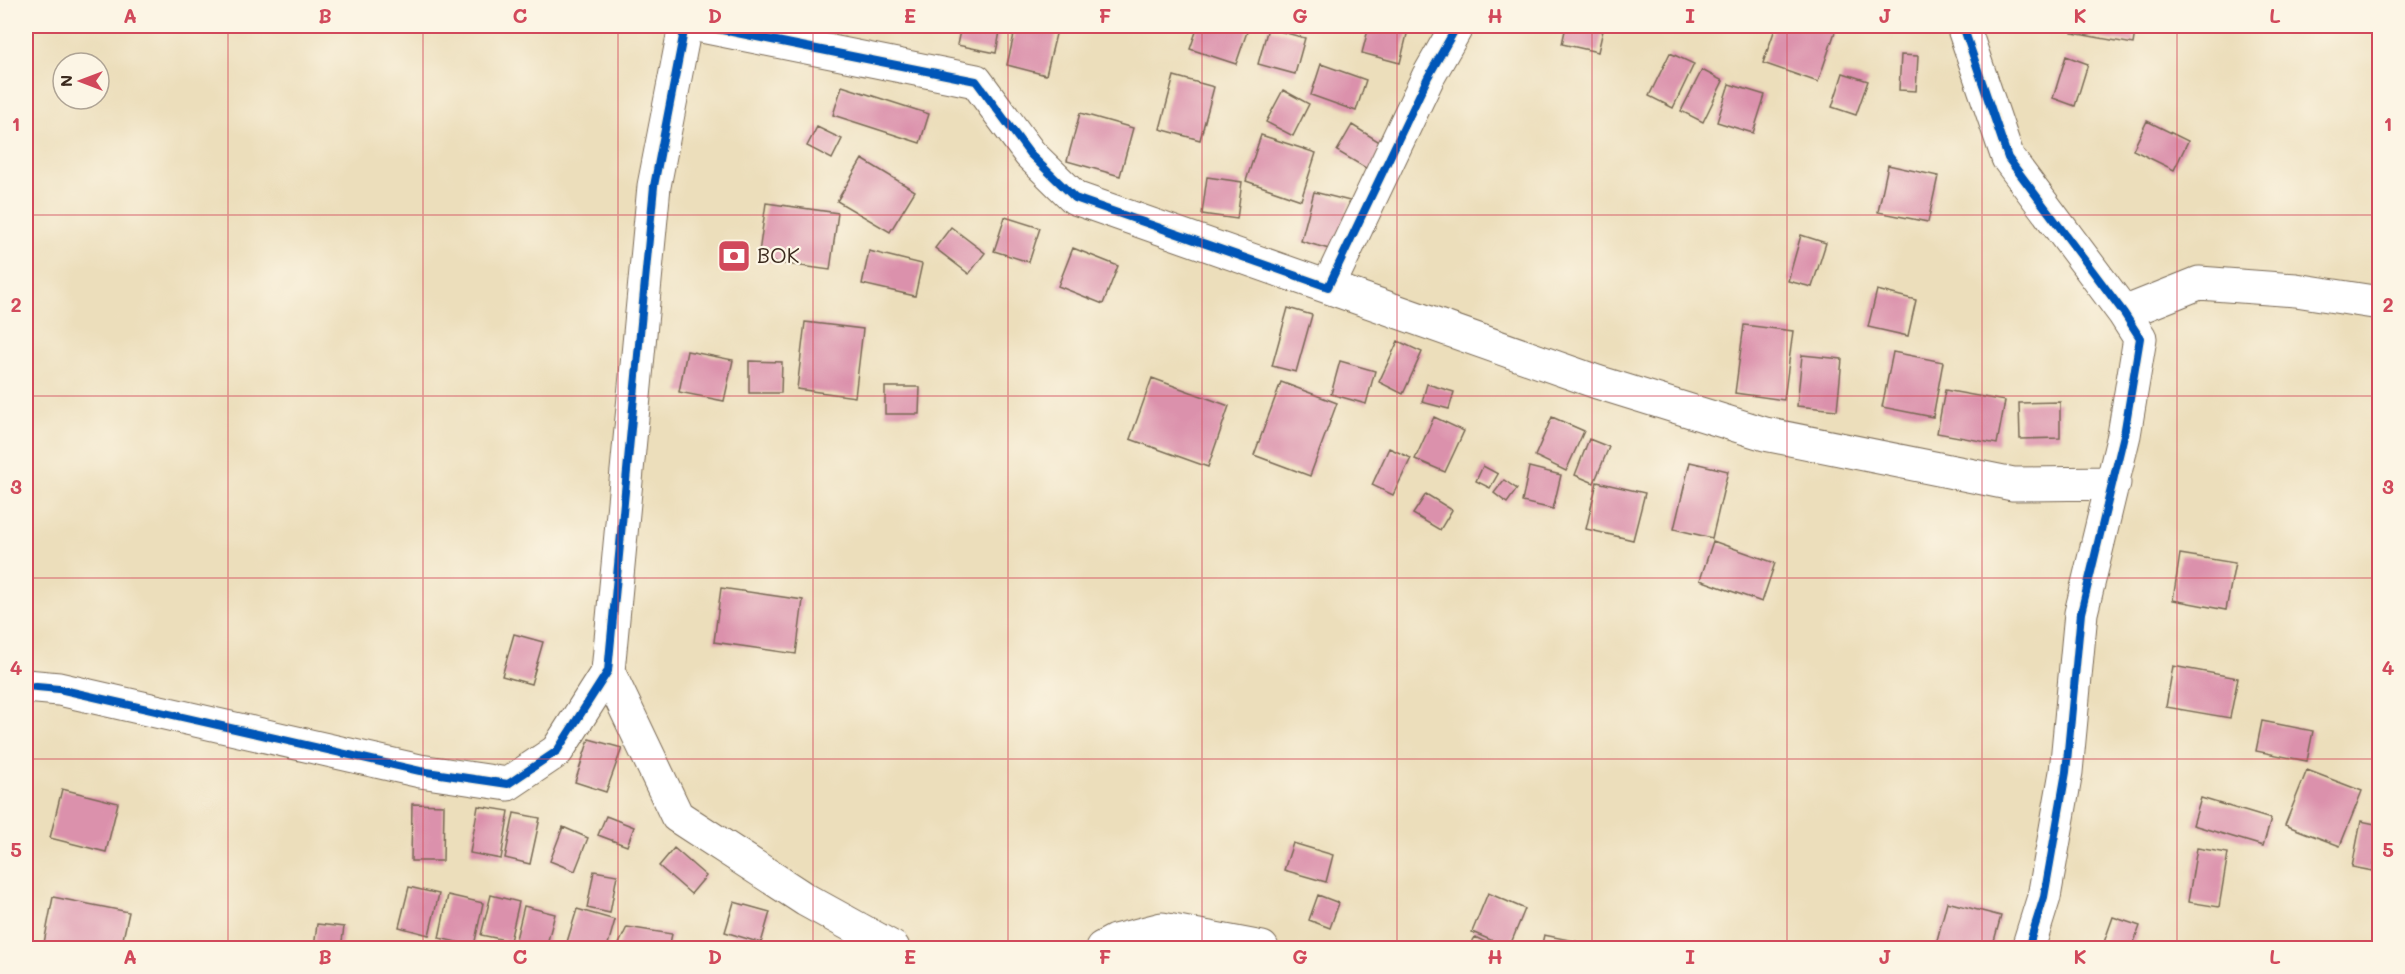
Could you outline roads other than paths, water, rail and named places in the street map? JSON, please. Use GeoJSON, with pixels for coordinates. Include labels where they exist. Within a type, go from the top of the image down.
{"type":"FeatureCollection","features":[{"type":"Feature","properties":{"kind":"street"},"geometry":{"type":"LineString","coordinates":[[26,686],[59,689],[420,771],[508,784],[556,751],[608,671],[654,186],[685,26]]}},
{"type":"Feature","properties":{"kind":"street"},"geometry":{"type":"LineString","coordinates":[[702,26],[976,81],[1030,154],[1075,198],[1597,382],[1765,434],[2013,484],[2114,483]]}},
{"type":"Feature","properties":{"kind":"street"},"geometry":{"type":"LineString","coordinates":[[1328,287],[1428,77],[1457,26]]}},
{"type":"Feature","properties":{"kind":"street"},"geometry":{"type":"LineString","coordinates":[[1963,26],[2008,158],[2124,313],[2140,338],[2114,483],[2080,613],[2066,772],[2044,897],[2028,948]]}},
{"type":"Feature","properties":{"kind":"street"},"geometry":{"type":"LineString","coordinates":[[2124,313],[2199,284],[2296,290],[2379,303]]}},
{"type":"Feature","properties":{"kind":"street"},"geometry":{"type":"LineString","coordinates":[[608,671],[677,816],[806,900],[893,948]]}},
{"type":"Feature","properties":{"kind":"street"},"geometry":{"type":"LineString","coordinates":[[1102,948],[1115,941],[1162,929],[1262,948]]}},
{"type":"Feature","properties":{"kind":"place","name":"BOK"},"geometry":{"type":"Point","coordinates":[734,256]}}]}
